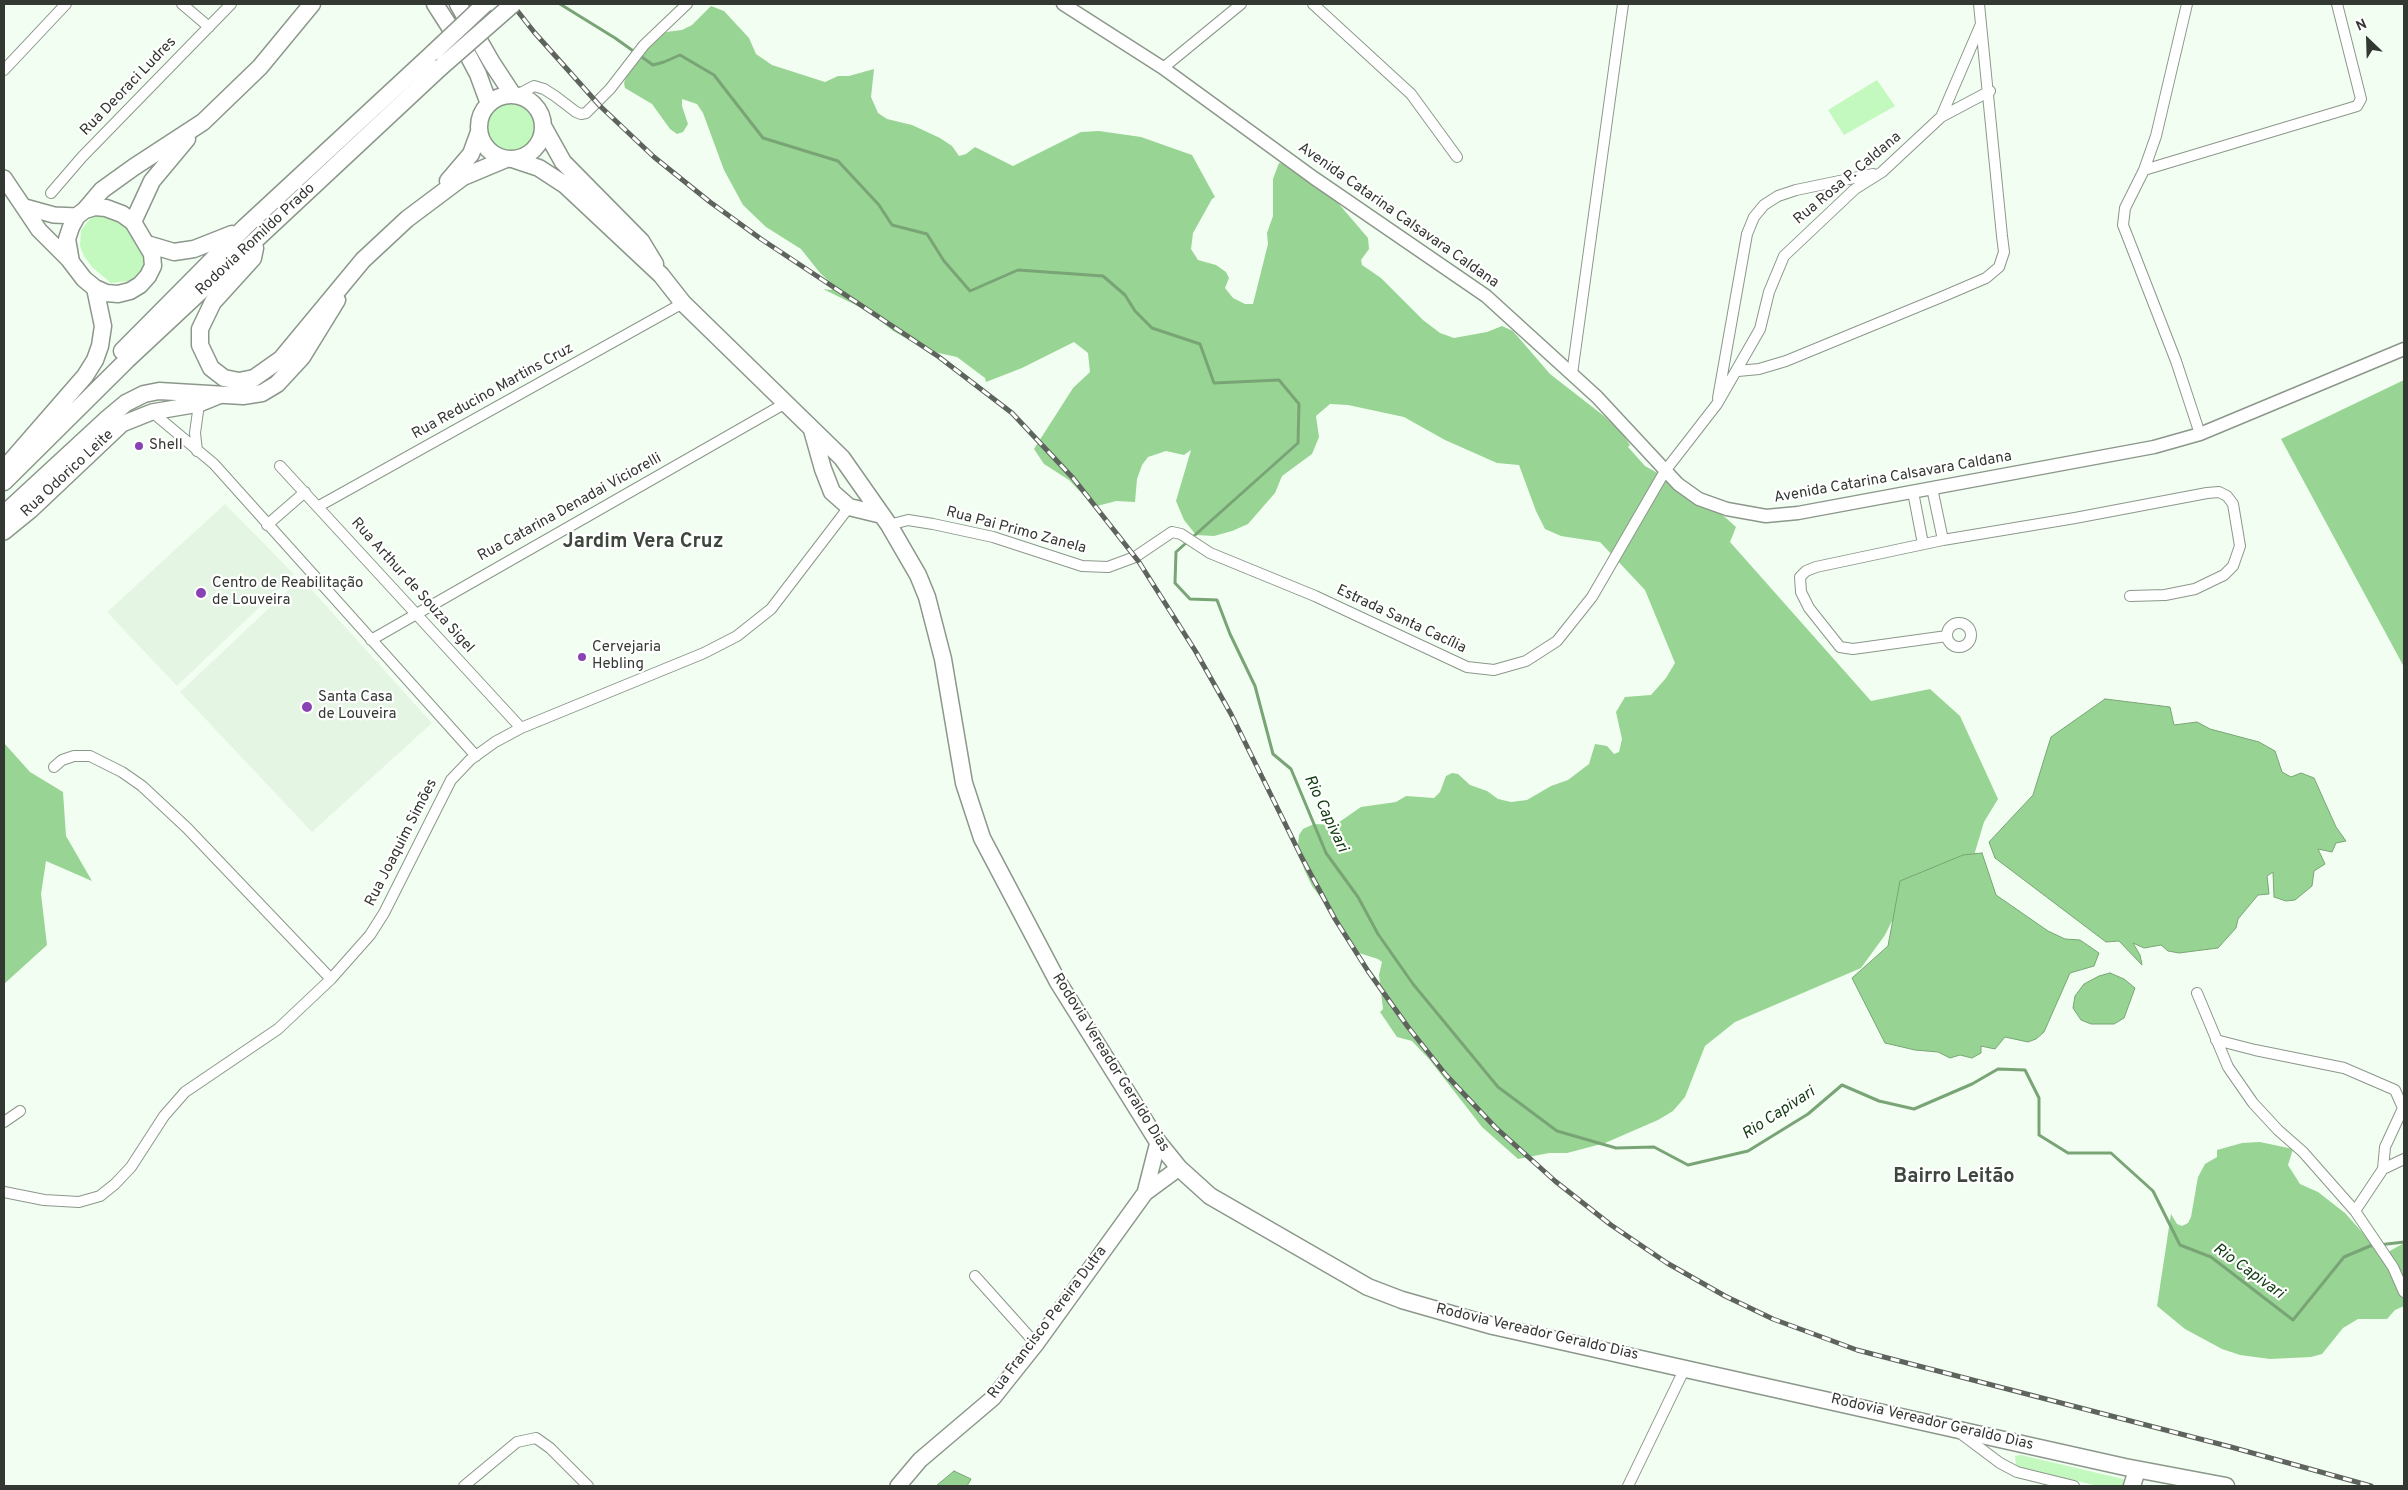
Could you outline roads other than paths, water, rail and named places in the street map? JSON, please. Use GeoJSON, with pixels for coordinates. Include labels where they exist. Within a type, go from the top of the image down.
{"type":"FeatureCollection","features":[{"type":"Feature","properties":{"kind":"main road"},"geometry":{"type":"LineString","coordinates":[[133,222],[152,180],[194,129],[260,67],[312,4]]}},
{"type":"Feature","properties":{"kind":"main road"},"geometry":{"type":"LineString","coordinates":[[435,4],[474,65],[489,104]]}},
{"type":"Feature","properties":{"kind":"main road"},"geometry":{"type":"LineString","coordinates":[[458,4],[492,63],[515,95]]}},
{"type":"Feature","properties":{"kind":"main road","name":"Rodovia Romildo Prado"},"geometry":{"type":"LineString","coordinates":[[4,469],[245,227],[485,4]]}},
{"type":"Feature","properties":{"kind":"main road","name":"Rodovia Romildo Prado"},"geometry":{"type":"LineString","coordinates":[[4,482],[128,360],[441,67],[513,4]]}},
{"type":"Feature","properties":{"kind":"main road"},"geometry":{"type":"LineString","coordinates":[[258,239],[253,258],[213,302],[200,328],[200,345],[211,368],[224,378],[239,381],[254,378],[267,371],[292,348],[315,316],[372,250],[436,196],[463,177],[526,156],[535,149],[541,140],[544,128],[542,117],[536,107],[528,99],[515,95],[496,99],[489,104],[479,122],[479,132],[471,154],[436,196]]}},
{"type":"Feature","properties":{"kind":"main road","name":"Rodovia Vereador Geraldo Dias"},"geometry":{"type":"LineString","coordinates":[[544,128],[563,162],[641,241],[660,275]]}},
{"type":"Feature","properties":{"kind":"main road"},"geometry":{"type":"LineString","coordinates":[[71,262],[67,239],[81,213],[102,190],[194,129]]}},
{"type":"Feature","properties":{"kind":"main road"},"geometry":{"type":"LineString","coordinates":[[479,132],[488,150],[496,156],[511,160]]}},
{"type":"Feature","properties":{"kind":"main road","name":"Rodovia Vereador Geraldo Dias"},"geometry":{"type":"LineString","coordinates":[[511,160],[539,168],[565,185],[660,275],[683,303],[784,404],[842,458],[886,520],[918,575],[927,597],[943,658],[964,784],[982,838],[1058,982],[1158,1142],[1179,1168],[1198,1186],[1228,1207],[1353,1279],[1385,1294],[1493,1326],[2137,1470],[2226,1486]]}},
{"type":"Feature","properties":{"kind":"main road"},"geometry":{"type":"LineString","coordinates":[[4,178],[40,230],[71,262],[84,279],[95,288],[106,293],[118,294],[140,285],[153,266],[152,254],[147,244],[133,222],[122,214],[106,208],[95,207],[81,213],[54,215],[25,206]]}},
{"type":"Feature","properties":{"kind":"main road"},"geometry":{"type":"LineString","coordinates":[[147,244],[174,252],[194,249],[218,241],[245,227]]}},
{"type":"Feature","properties":{"kind":"main road"},"geometry":{"type":"LineString","coordinates":[[4,514],[126,402],[144,394],[159,391],[221,395],[262,393],[277,384],[302,357],[329,316],[350,275]]}},
{"type":"Feature","properties":{"kind":"main road"},"geometry":{"type":"LineString","coordinates":[[4,469],[85,376],[95,360],[100,346],[103,326],[95,288]]}},
{"type":"Feature","properties":{"kind":"main road","name":"Rua Odorico Leite"},"geometry":{"type":"LineString","coordinates":[[4,532],[31,510],[122,424],[152,412],[199,404],[221,395]]}},
{"type":"Feature","properties":{"kind":"main road"},"geometry":{"type":"LineString","coordinates":[[812,430],[823,469],[832,492],[849,507],[886,520]]}},
{"type":"Feature","properties":{"kind":"main road"},"geometry":{"type":"LineString","coordinates":[[823,469],[842,458]]}},
{"type":"Feature","properties":{"kind":"main road"},"geometry":{"type":"LineString","coordinates":[[849,507],[859,497],[862,486]]}},
{"type":"Feature","properties":{"kind":"main road","name":"Rua Francisco Pereira Dutra"},"geometry":{"type":"LineString","coordinates":[[1145,1193],[1158,1142]]}},
{"type":"Feature","properties":{"kind":"main road","name":"Rua Francisco Pereira Dutra"},"geometry":{"type":"LineString","coordinates":[[898,1486],[920,1460],[993,1398],[1036,1344],[1145,1193],[1179,1168]]}},
{"type":"Feature","properties":{"kind":"main road"},"geometry":{"type":"LineString","coordinates":[[2132,1486],[2137,1470]]}},
{"type":"Feature","properties":{"kind":"street"},"geometry":{"type":"LineString","coordinates":[[4,70],[66,4]]}},
{"type":"Feature","properties":{"kind":"street"},"geometry":{"type":"LineString","coordinates":[[182,4],[209,27]]}},
{"type":"Feature","properties":{"kind":"street","name":"Rua Deoraci Ludres"},"geometry":{"type":"LineString","coordinates":[[51,193],[82,157],[231,4]]}},
{"type":"Feature","properties":{"kind":"street"},"geometry":{"type":"LineString","coordinates":[[515,95],[534,86],[544,89],[582,114],[591,109],[644,45],[687,4]]}},
{"type":"Feature","properties":{"kind":"street","name":"Avenida Catarina Calsavara Caldana"},"geometry":{"type":"LineString","coordinates":[[1062,4],[1163,68],[1314,178],[1486,296],[1597,397],[1678,484],[1699,499],[1727,510],[1766,516],[1798,513],[2154,447],[2200,434],[2404,349]]}},
{"type":"Feature","properties":{"kind":"street"},"geometry":{"type":"LineString","coordinates":[[1163,68],[1241,4]]}},
{"type":"Feature","properties":{"kind":"street"},"geometry":{"type":"LineString","coordinates":[[1313,4],[1411,94],[1457,157]]}},
{"type":"Feature","properties":{"kind":"street"},"geometry":{"type":"LineString","coordinates":[[1572,374],[1624,4]]}},
{"type":"Feature","properties":{"kind":"street"},"geometry":{"type":"LineString","coordinates":[[1738,371],[1758,369],[1786,361],[1986,278],[2000,267],[2004,252],[1990,91],[1979,4]]}},
{"type":"Feature","properties":{"kind":"street"},"geometry":{"type":"LineString","coordinates":[[2187,4],[2156,136],[2144,170],[2125,208],[2123,224],[2176,361],[2200,434]]}},
{"type":"Feature","properties":{"kind":"street"},"geometry":{"type":"LineString","coordinates":[[2144,170],[2357,106],[2361,99],[2337,4]]}},
{"type":"Feature","properties":{"kind":"street"},"geometry":{"type":"LineString","coordinates":[[1941,118],[1981,22]]}},
{"type":"Feature","properties":{"kind":"street","name":"Rua Rosa P. Caldana"},"geometry":{"type":"LineString","coordinates":[[1665,471],[1717,404],[1738,371],[1760,329],[1769,292],[1784,256],[1854,189],[1882,172],[1941,118],[1990,91]]}},
{"type":"Feature","properties":{"kind":"street"},"geometry":{"type":"LineString","coordinates":[[1717,404],[1747,234],[1754,217],[1764,205],[1788,193],[1882,172]]}},
{"type":"Feature","properties":{"kind":"street","name":"Rua Reducino Martins Cruz"},"geometry":{"type":"LineString","coordinates":[[319,506],[683,303]]}},
{"type":"Feature","properties":{"kind":"street"},"geometry":{"type":"LineString","coordinates":[[198,450],[195,433],[199,404]]}},
{"type":"Feature","properties":{"kind":"street","name":"Rua Catarina Denadai Viciorelli"},"geometry":{"type":"LineString","coordinates":[[371,640],[784,404]]}},
{"type":"Feature","properties":{"kind":"street"},"geometry":{"type":"LineString","coordinates":[[152,412],[214,464],[476,756]]}},
{"type":"Feature","properties":{"kind":"street","name":"Rua Arthur de Souza Sigel"},"geometry":{"type":"LineString","coordinates":[[280,466],[319,506],[521,728]]}},
{"type":"Feature","properties":{"kind":"street","name":"Estrada Santa Cacília"},"geometry":{"type":"LineString","coordinates":[[1135,557],[1172,532],[1181,534],[1210,554],[1315,596],[1468,667],[1494,670],[1526,661],[1557,641],[1592,597],[1665,471]]}},
{"type":"Feature","properties":{"kind":"street"},"geometry":{"type":"LineString","coordinates":[[1932,488],[1943,540]]}},
{"type":"Feature","properties":{"kind":"street"},"geometry":{"type":"LineString","coordinates":[[267,525],[305,492]]}},
{"type":"Feature","properties":{"kind":"street"},"geometry":{"type":"LineString","coordinates":[[1913,492],[1923,544]]}},
{"type":"Feature","properties":{"kind":"street"},"geometry":{"type":"LineString","coordinates":[[1947,636],[1846,650],[1840,647],[1809,608],[1800,592],[1800,577],[1806,571],[1943,540],[2207,493],[2218,492],[2227,496],[2233,504],[2240,546],[2233,566],[2224,575],[2195,589],[2164,595],[2130,596]]}},
{"type":"Feature","properties":{"kind":"street","name":"Rua Joaquim Simões"},"geometry":{"type":"LineString","coordinates":[[4,1192],[44,1200],[79,1202],[100,1196],[115,1184],[131,1167],[164,1116],[186,1092],[278,1029],[331,979],[370,935],[384,913],[451,780],[476,756],[495,742],[521,728],[704,653],[731,640],[752,626],[785,593],[849,507]]}},
{"type":"Feature","properties":{"kind":"street","name":"Rua Pai Primo Zanela"},"geometry":{"type":"LineString","coordinates":[[886,520],[908,520],[993,537],[1082,566],[1108,566],[1135,557]]}},
{"type":"Feature","properties":{"kind":"street"},"geometry":{"type":"LineString","coordinates":[[54,767],[62,760],[74,756],[90,756],[122,772],[142,786],[187,828],[331,979]]}},
{"type":"Feature","properties":{"kind":"street"},"geometry":{"type":"LineString","coordinates":[[2197,993],[2228,1067],[2253,1103],[2278,1130],[2303,1152],[2355,1211],[2393,1267],[2404,1292]]}},
{"type":"Feature","properties":{"kind":"street"},"geometry":{"type":"LineString","coordinates":[[2216,1040],[2344,1068],[2395,1090],[2404,1107],[2385,1147],[2383,1169],[2355,1211]]}},
{"type":"Feature","properties":{"kind":"street"},"geometry":{"type":"LineString","coordinates":[[4,1122],[20,1111]]}},
{"type":"Feature","properties":{"kind":"street"},"geometry":{"type":"LineString","coordinates":[[2383,1169],[2404,1159]]}},
{"type":"Feature","properties":{"kind":"street"},"geometry":{"type":"LineString","coordinates":[[975,1276],[1036,1344]]}},
{"type":"Feature","properties":{"kind":"street"},"geometry":{"type":"LineString","coordinates":[[1628,1486],[1685,1368]]}},
{"type":"Feature","properties":{"kind":"street"},"geometry":{"type":"LineString","coordinates":[[1953,1428],[2000,1463],[2017,1472],[2074,1486]]}},
{"type":"Feature","properties":{"kind":"street"},"geometry":{"type":"LineString","coordinates":[[464,1486],[517,1442],[536,1438],[550,1448],[588,1486]]}},
{"type":"Feature","properties":{"kind":"waterway","name":"Rio Capivari"},"geometry":{"type":"LineString","coordinates":[[560,4],[615,38],[653,65],[680,55],[714,75],[763,138],[838,161],[879,205],[892,225],[927,234],[944,261],[970,291],[1018,270],[1103,276],[1125,295],[1135,311],[1152,328],[1200,344],[1214,383],[1279,380],[1299,404],[1298,443],[1176,552],[1175,583],[1190,599],[1217,600],[1230,634],[1255,686],[1273,754],[1291,769],[1326,853],[1358,897],[1378,934],[1413,984],[1498,1087],[1557,1131],[1616,1148],[1654,1147],[1688,1165],[1748,1151],[1808,1114],[1842,1085],[1879,1101],[1914,1109],[1972,1084],[1998,1069],[2025,1070],[2039,1098],[2039,1135],[2068,1153],[2111,1153],[2153,1191],[2180,1245],[2211,1257],[2293,1320],[2344,1257],[2370,1246],[2404,1242]]}},
{"type":"Feature","properties":{"kind":"railway"},"geometry":{"type":"LineString","coordinates":[[512,4],[534,32],[600,106],[654,157],[710,202],[761,239],[939,357],[1012,413],[1073,478],[1139,562],[1196,652],[1231,714],[1302,858],[1335,919],[1368,971],[1408,1027],[1446,1075],[1495,1127],[1555,1181],[1611,1225],[1667,1263],[1725,1296],[1773,1319],[1857,1350],[2231,1447],[2371,1486]]}},
{"type":"Feature","properties":{"kind":"place","name":"Shell"},"geometry":{"type":"Point","coordinates":[139,446]}},
{"type":"Feature","properties":{"kind":"place","name":"Centro de Reabilitação de Louveira"},"geometry":{"type":"Point","coordinates":[201,593]}},
{"type":"Feature","properties":{"kind":"place","name":"Cervejaria Hebling"},"geometry":{"type":"Point","coordinates":[582,657]}},
{"type":"Feature","properties":{"kind":"place","name":"Santa Casa de Louveira"},"geometry":{"type":"Point","coordinates":[307,707]}},
{"type":"Feature","properties":{"kind":"district","name":"Jardim Vera Cruz"},"geometry":{"type":"Point","coordinates":[643,543]}},
{"type":"Feature","properties":{"kind":"district","name":"Bairro Leitão"},"geometry":{"type":"Point","coordinates":[1954,1178]}}]}
